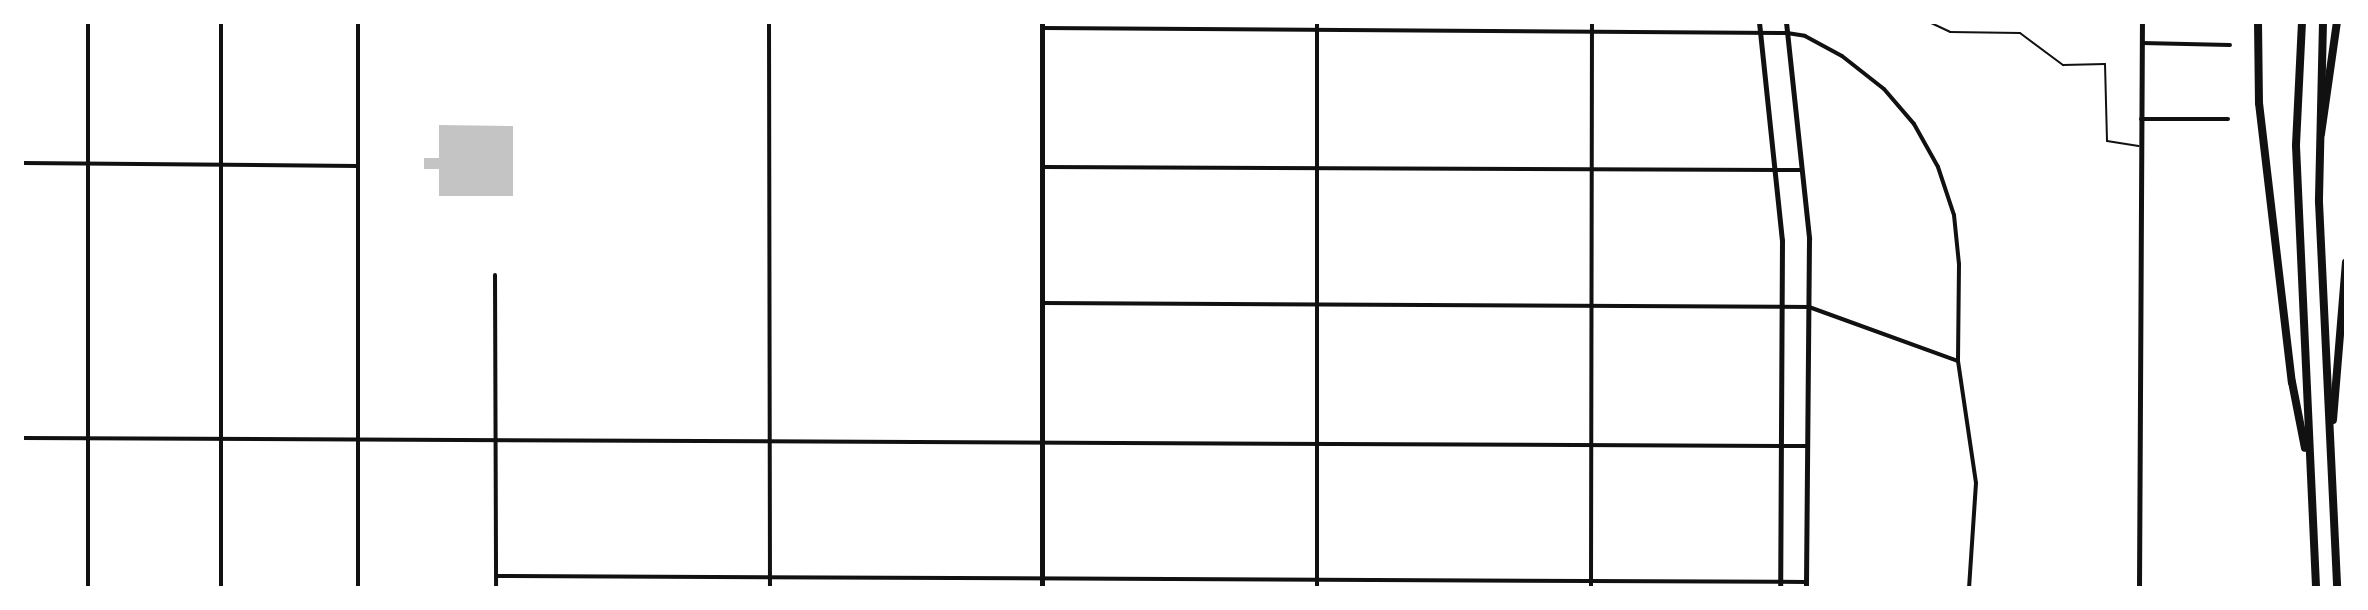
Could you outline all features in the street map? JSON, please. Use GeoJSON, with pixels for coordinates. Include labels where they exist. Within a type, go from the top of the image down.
{"type":"FeatureCollection","features":[{"type":"Feature","properties":{"kind":"highway"},"geometry":{"type":"LineString","coordinates":[[2258,22],[2259,103],[2292,382],[2311,476]]}},
{"type":"Feature","properties":{"kind":"highway"},"geometry":{"type":"LineString","coordinates":[[2302,22],[2296,146],[2316,588]]}},
{"type":"Feature","properties":{"kind":"highway"},"geometry":{"type":"LineString","coordinates":[[2323,22],[2318,158],[2337,588]]}},
{"type":"Feature","properties":{"kind":"highway"},"geometry":{"type":"LineString","coordinates":[[2318,158],[2337,22]]}},
{"type":"Feature","properties":{"kind":"highway"},"geometry":{"type":"LineString","coordinates":[[2330,445],[2346,263]]}},
{"type":"Feature","properties":{"kind":"street"},"geometry":{"type":"LineString","coordinates":[[88,22],[88,588]]}},
{"type":"Feature","properties":{"kind":"street"},"geometry":{"type":"LineString","coordinates":[[221,22],[221,588]]}},
{"type":"Feature","properties":{"kind":"street"},"geometry":{"type":"LineString","coordinates":[[358,22],[358,588]]}},
{"type":"Feature","properties":{"kind":"street"},"geometry":{"type":"LineString","coordinates":[[769,22],[770,588]]}},
{"type":"Feature","properties":{"kind":"street"},"geometry":{"type":"LineString","coordinates":[[1317,22],[1317,588]]}},
{"type":"Feature","properties":{"kind":"street"},"geometry":{"type":"LineString","coordinates":[[1591,588],[1592,22]]}},
{"type":"Feature","properties":{"kind":"street"},"geometry":{"type":"LineString","coordinates":[[1759,22],[1775,170],[1781,307],[1780,584]]}},
{"type":"Feature","properties":{"kind":"street"},"geometry":{"type":"LineString","coordinates":[[496,576],[1591,580],[1806,585],[1809,239],[1786,22]]}},
{"type":"Feature","properties":{"kind":"street"},"geometry":{"type":"LineString","coordinates":[[2139,588],[2142,22]]}},
{"type":"Feature","properties":{"kind":"street"},"geometry":{"type":"LineString","coordinates":[[1042,588],[1042,25],[1317,32],[1787,33],[1805,36],[1864,71],[1900,106],[1926,144],[1948,192],[1958,241],[1958,361],[1976,483],[1969,588]]}},
{"type":"Feature","properties":{"kind":"street"},"geometry":{"type":"LineString","coordinates":[[2142,43],[2230,45]]}},
{"type":"Feature","properties":{"kind":"street"},"geometry":{"type":"LineString","coordinates":[[2141,119],[2228,119]]}},
{"type":"Feature","properties":{"kind":"street"},"geometry":{"type":"LineString","coordinates":[[22,163],[358,166]]}},
{"type":"Feature","properties":{"kind":"street"},"geometry":{"type":"LineString","coordinates":[[1042,167],[1800,170]]}},
{"type":"Feature","properties":{"kind":"street"},"geometry":{"type":"LineString","coordinates":[[495,275],[496,588]]}},
{"type":"Feature","properties":{"kind":"street"},"geometry":{"type":"LineString","coordinates":[[1042,303],[1809,307],[1958,361]]}},
{"type":"Feature","properties":{"kind":"street"},"geometry":{"type":"LineString","coordinates":[[22,438],[1808,446]]}},
{"type":"Feature","properties":{"kind":"lane"},"geometry":{"type":"LineString","coordinates":[[1929,22],[1950,32],[2020,33],[2063,65],[2105,64],[2107,141],[2141,146]]}},
{"type":"Feature","properties":{"kind":"building"},"geometry":{"type":"Polygon","coordinates":[[[439,125],[513,126],[513,196],[439,196],[439,169],[424,169],[424,158],[439,158],[439,125]]]}}]}
